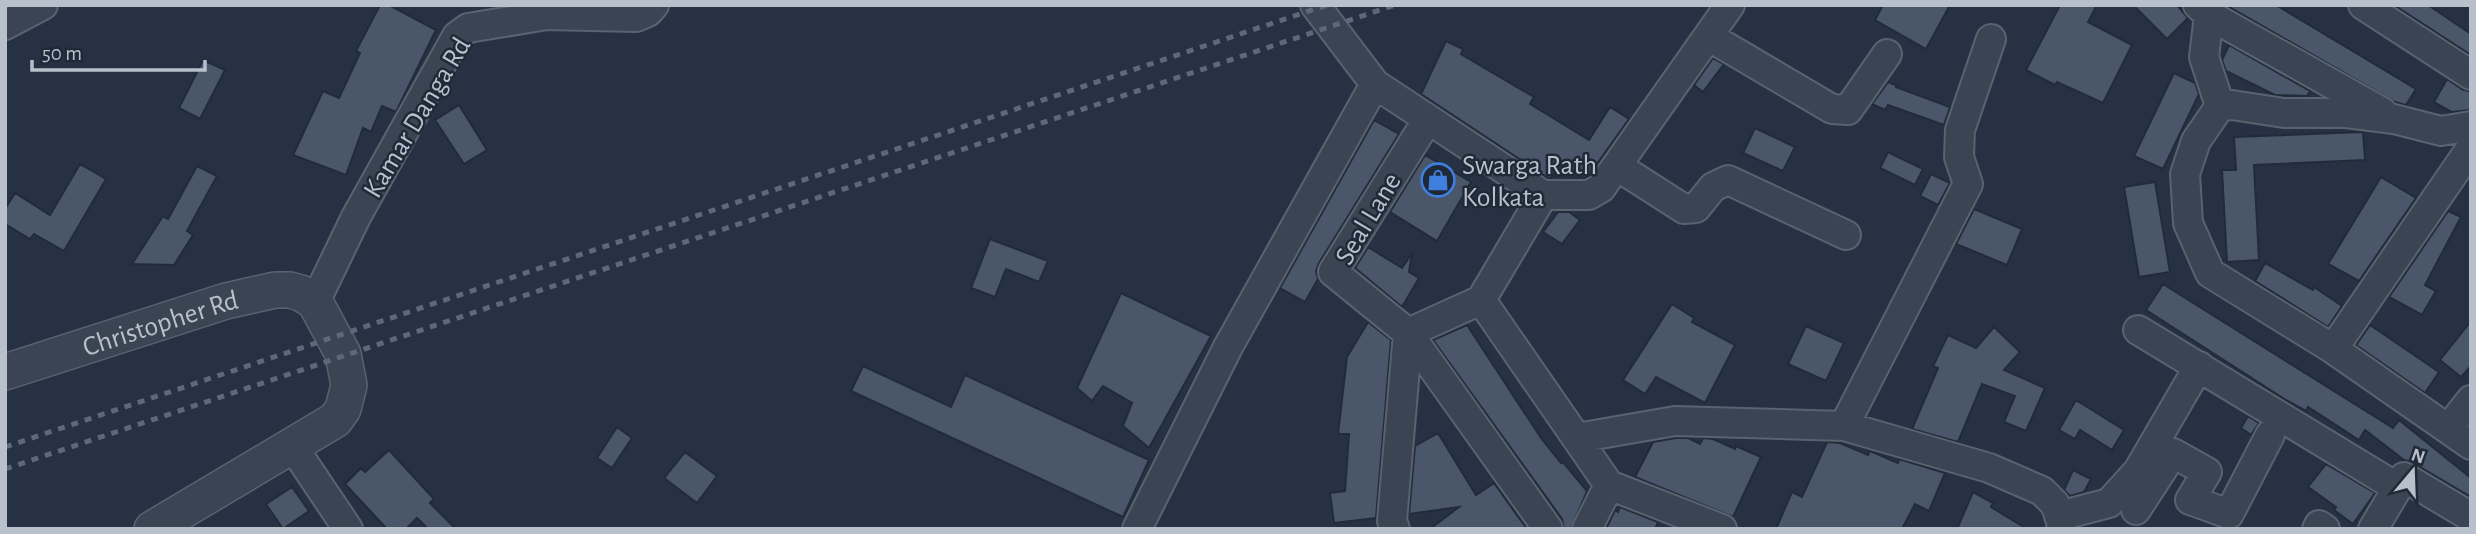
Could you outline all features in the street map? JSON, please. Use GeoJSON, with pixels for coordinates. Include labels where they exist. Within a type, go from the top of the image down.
{"type":"FeatureCollection","features":[{"type":"Feature","properties":{"kind":"street"},"geometry":{"type":"LineString","coordinates":[[5,25],[43,5]]}},
{"type":"Feature","properties":{"kind":"street","name":"Kamar Danga Rd"},"geometry":{"type":"LineString","coordinates":[[315,302],[356,217],[457,36],[468,27],[547,15],[636,17],[648,12],[654,5]]}},
{"type":"Feature","properties":{"kind":"street"},"geometry":{"type":"LineString","coordinates":[[1315,5],[1375,84],[1543,195],[1576,196],[1595,193],[1617,166],[1730,5]]}},
{"type":"Feature","properties":{"kind":"street"},"geometry":{"type":"LineString","coordinates":[[2363,5],[2471,75]]}},
{"type":"Feature","properties":{"kind":"street"},"geometry":{"type":"LineString","coordinates":[[2220,106],[2204,57],[2204,10],[2394,119]]}},
{"type":"Feature","properties":{"kind":"street"},"geometry":{"type":"LineString","coordinates":[[1708,36],[1832,109],[1849,110],[1887,54]]}},
{"type":"Feature","properties":{"kind":"street"},"geometry":{"type":"LineString","coordinates":[[1844,426],[1968,184],[1959,157],[1959,130],[1992,39]]}},
{"type":"Feature","properties":{"kind":"street"},"geometry":{"type":"LineString","coordinates":[[1137,529],[1235,333],[1375,84]]}},
{"type":"Feature","properties":{"kind":"street"},"geometry":{"type":"LineString","coordinates":[[2471,126],[2441,131],[2394,119],[2346,113],[2284,113],[2232,104],[2220,106],[2196,141],[2185,174],[2188,223],[2210,273],[2333,349],[2459,437],[2471,400]]}},
{"type":"Feature","properties":{"kind":"street","name":"Seal Lane"},"geometry":{"type":"LineString","coordinates":[[1428,119],[1333,272],[1408,332],[1548,529]]}},
{"type":"Feature","properties":{"kind":"street"},"geometry":{"type":"LineString","coordinates":[[2333,349],[2471,148]]}},
{"type":"Feature","properties":{"kind":"street"},"geometry":{"type":"LineString","coordinates":[[1617,166],[1684,209],[1696,208],[1713,187],[1728,180],[1846,235]]}},
{"type":"Feature","properties":{"kind":"street"},"geometry":{"type":"LineString","coordinates":[[1395,529],[1392,521],[1408,332],[1481,300],[1543,195]]}},
{"type":"Feature","properties":{"kind":"street","name":"Christopher Rd"},"geometry":{"type":"LineString","coordinates":[[5,372],[226,301],[275,290],[290,290],[315,302]]}},
{"type":"Feature","properties":{"kind":"street"},"geometry":{"type":"LineString","coordinates":[[1481,300],[1609,485],[1681,522],[1722,529]]}},
{"type":"Feature","properties":{"kind":"street"},"geometry":{"type":"LineString","coordinates":[[152,529],[335,420],[343,409],[349,385],[343,354],[315,302]]}},
{"type":"Feature","properties":{"kind":"street"},"geometry":{"type":"LineString","coordinates":[[2138,330],[2398,488]]}},
{"type":"Feature","properties":{"kind":"street"},"geometry":{"type":"LineString","coordinates":[[1577,438],[1675,421],[1844,426],[1989,468],[2042,491],[2055,504],[2060,522],[2109,503],[2137,471],[2199,366]]}},
{"type":"Feature","properties":{"kind":"street"},"geometry":{"type":"LineString","coordinates":[[2136,510],[2173,453],[2207,472],[2190,500],[2239,521],[2270,435]]}},
{"type":"Feature","properties":{"kind":"street"},"geometry":{"type":"LineString","coordinates":[[291,444],[348,529]]}},
{"type":"Feature","properties":{"kind":"street"},"geometry":{"type":"LineString","coordinates":[[2372,529],[2404,477],[2471,517]]}},
{"type":"Feature","properties":{"kind":"street"},"geometry":{"type":"LineString","coordinates":[[1587,529],[1609,485]]}},
{"type":"Feature","properties":{"kind":"street"},"geometry":{"type":"LineString","coordinates":[[2317,529],[2319,525],[2325,529]]}},
{"type":"Feature","properties":{"kind":"building"},"geometry":{"type":"Polygon","coordinates":[[[380,5],[389,5],[436,30],[396,112],[382,106],[371,132],[363,128],[346,175],[293,155],[323,91],[339,98],[360,53],[356,51],[380,5]]]}},
{"type":"Feature","properties":{"kind":"building"},"geometry":{"type":"Polygon","coordinates":[[[1883,5],[1950,5],[1926,49],[1875,20],[1883,5]]]}},
{"type":"Feature","properties":{"kind":"building"},"geometry":{"type":"Polygon","coordinates":[[[2060,5],[2097,5],[2088,22],[2132,45],[2103,103],[2057,82],[2055,85],[2026,70],[2060,5]]]}},
{"type":"Feature","properties":{"kind":"building"},"geometry":{"type":"Polygon","coordinates":[[[2133,5],[2177,5],[2188,18],[2167,39],[2133,5]]]}},
{"type":"Feature","properties":{"kind":"building"},"geometry":{"type":"Polygon","coordinates":[[[2226,5],[2276,5],[2416,89],[2406,105],[2395,102],[2226,5]]]}},
{"type":"Feature","properties":{"kind":"building"},"geometry":{"type":"Polygon","coordinates":[[[2394,5],[2428,5],[2471,34],[2471,55],[2394,5]]]}},
{"type":"Feature","properties":{"kind":"building"},"geometry":{"type":"Polygon","coordinates":[[[1446,41],[1463,49],[1461,54],[1534,97],[1530,104],[1589,140],[1610,107],[1629,119],[1589,175],[1584,178],[1560,163],[1551,178],[1548,178],[1421,94],[1446,41]]]}},
{"type":"Feature","properties":{"kind":"building"},"geometry":{"type":"Polygon","coordinates":[[[2229,45],[2310,91],[2307,96],[2275,95],[2226,71],[2222,60],[2229,45]]]}},
{"type":"Feature","properties":{"kind":"building"},"geometry":{"type":"Polygon","coordinates":[[[1713,58],[1724,64],[1703,92],[1694,85],[1713,58]]]}},
{"type":"Feature","properties":{"kind":"building"},"geometry":{"type":"Polygon","coordinates":[[[203,60],[225,70],[200,119],[179,108],[203,60]]]}},
{"type":"Feature","properties":{"kind":"building"},"geometry":{"type":"Polygon","coordinates":[[[2174,73],[2195,83],[2199,94],[2163,169],[2134,156],[2174,73]]]}},
{"type":"Feature","properties":{"kind":"building"},"geometry":{"type":"Polygon","coordinates":[[[2447,79],[2471,92],[2471,110],[2452,112],[2434,102],[2447,79]]]}},
{"type":"Feature","properties":{"kind":"building"},"geometry":{"type":"Polygon","coordinates":[[[1888,82],[1950,107],[1944,125],[1888,105],[1885,110],[1872,104],[1888,82]]]}},
{"type":"Feature","properties":{"kind":"building"},"geometry":{"type":"Polygon","coordinates":[[[459,105],[487,150],[464,164],[435,120],[459,105]]]}},
{"type":"Feature","properties":{"kind":"building"},"geometry":{"type":"Polygon","coordinates":[[[1374,120],[1399,134],[1319,263],[1316,271],[1318,279],[1305,302],[1280,288],[1374,120]]]}},
{"type":"Feature","properties":{"kind":"building"},"geometry":{"type":"Polygon","coordinates":[[[1755,128],[1795,147],[1783,171],[1743,153],[1755,128]]]}},
{"type":"Feature","properties":{"kind":"building"},"geometry":{"type":"Polygon","coordinates":[[[2363,132],[2365,160],[2254,165],[2259,260],[2227,262],[2222,170],[2236,170],[2234,137],[2363,132]]]}},
{"type":"Feature","properties":{"kind":"building"},"geometry":{"type":"Polygon","coordinates":[[[1888,152],[1923,169],[1915,185],[1880,168],[1888,152]]]}},
{"type":"Feature","properties":{"kind":"building"},"geometry":{"type":"Polygon","coordinates":[[[1425,155],[1471,182],[1437,241],[1390,212],[1425,155]]]}},
{"type":"Feature","properties":{"kind":"building"},"geometry":{"type":"Polygon","coordinates":[[[80,164],[106,179],[64,251],[34,234],[30,239],[5,224],[5,209],[15,193],[50,215],[80,164]]]}},
{"type":"Feature","properties":{"kind":"building"},"geometry":{"type":"Polygon","coordinates":[[[197,166],[217,176],[187,231],[193,235],[174,265],[132,264],[163,216],[168,219],[197,166]]]}},
{"type":"Feature","properties":{"kind":"building"},"geometry":{"type":"Polygon","coordinates":[[[1931,174],[1950,183],[1938,205],[1920,196],[1931,174]]]}},
{"type":"Feature","properties":{"kind":"building"},"geometry":{"type":"Polygon","coordinates":[[[2381,177],[2416,198],[2359,281],[2328,264],[2381,177]]]}},
{"type":"Feature","properties":{"kind":"building"},"geometry":{"type":"Polygon","coordinates":[[[2155,182],[2170,272],[2139,277],[2124,187],[2155,182]]]}},
{"type":"Feature","properties":{"kind":"building"},"geometry":{"type":"Polygon","coordinates":[[[1974,209],[2022,229],[2007,265],[1956,244],[1974,209]]]}},
{"type":"Feature","properties":{"kind":"building"},"geometry":{"type":"Polygon","coordinates":[[[2448,211],[2461,217],[2425,285],[2436,291],[2422,315],[2389,297],[2448,211]]]}},
{"type":"Feature","properties":{"kind":"building"},"geometry":{"type":"Polygon","coordinates":[[[1558,212],[1569,212],[1580,220],[1562,244],[1543,232],[1558,212]]]}},
{"type":"Feature","properties":{"kind":"building"},"geometry":{"type":"Polygon","coordinates":[[[990,239],[1048,261],[1039,282],[1006,269],[995,297],[971,288],[990,239]]]}},
{"type":"Feature","properties":{"kind":"building"},"geometry":{"type":"Polygon","coordinates":[[[1368,247],[1402,268],[1412,253],[1409,272],[1419,278],[1402,307],[1355,268],[1368,247]]]}},
{"type":"Feature","properties":{"kind":"building"},"geometry":{"type":"Polygon","coordinates":[[[2265,263],[2313,290],[2314,287],[2342,306],[2328,327],[2255,281],[2265,263]]]}},
{"type":"Feature","properties":{"kind":"building"},"geometry":{"type":"Polygon","coordinates":[[[2163,284],[2393,428],[2399,420],[2471,478],[2471,497],[2404,460],[2365,430],[2359,440],[2308,407],[2306,411],[2286,400],[2146,310],[2163,284]]]}},
{"type":"Feature","properties":{"kind":"building"},"geometry":{"type":"Polygon","coordinates":[[[1121,293],[1211,336],[1149,448],[1123,426],[1132,403],[1103,386],[1092,401],[1077,388],[1121,293]]]}},
{"type":"Feature","properties":{"kind":"building"},"geometry":{"type":"Polygon","coordinates":[[[1672,304],[1694,318],[1692,322],[1735,345],[1705,403],[1656,377],[1645,394],[1623,380],[1672,304]]]}},
{"type":"Feature","properties":{"kind":"building"},"geometry":{"type":"Polygon","coordinates":[[[2471,321],[2471,366],[2461,377],[2440,360],[2471,321]]]}},
{"type":"Feature","properties":{"kind":"building"},"geometry":{"type":"Polygon","coordinates":[[[1368,322],[1391,340],[1376,518],[1334,523],[1330,493],[1345,491],[1349,434],[1338,434],[1347,357],[1368,322]]]}},
{"type":"Feature","properties":{"kind":"building"},"geometry":{"type":"Polygon","coordinates":[[[1467,325],[1541,438],[1561,463],[1563,462],[1586,490],[1588,489],[1571,529],[1564,529],[1562,519],[1433,340],[1467,325]]]}},
{"type":"Feature","properties":{"kind":"building"},"geometry":{"type":"Polygon","coordinates":[[[2370,325],[2439,372],[2425,393],[2356,345],[2370,325]]]}},
{"type":"Feature","properties":{"kind":"building"},"geometry":{"type":"Polygon","coordinates":[[[1806,326],[1844,343],[1826,381],[1788,364],[1806,326]]]}},
{"type":"Feature","properties":{"kind":"building"},"geometry":{"type":"Polygon","coordinates":[[[1994,327],[2020,352],[2004,370],[2045,388],[2026,431],[2004,422],[2015,396],[1982,384],[1958,442],[1912,429],[1938,368],[1933,366],[1948,335],[1976,348],[1994,327]]]}},
{"type":"Feature","properties":{"kind":"building"},"geometry":{"type":"Polygon","coordinates":[[[863,366],[951,407],[965,375],[1149,460],[1123,517],[851,391],[863,366]]]}},
{"type":"Feature","properties":{"kind":"building"},"geometry":{"type":"Polygon","coordinates":[[[2076,400],[2124,430],[2112,450],[2080,430],[2075,439],[2059,430],[2076,400]]]}},
{"type":"Feature","properties":{"kind":"building"},"geometry":{"type":"Polygon","coordinates":[[[2248,416],[2259,423],[2251,435],[2241,428],[2248,416]]]}},
{"type":"Feature","properties":{"kind":"building"},"geometry":{"type":"Polygon","coordinates":[[[617,427],[632,438],[612,468],[597,458],[617,427]]]}},
{"type":"Feature","properties":{"kind":"building"},"geometry":{"type":"Polygon","coordinates":[[[1438,433],[1476,495],[1494,483],[1527,529],[1430,529],[1459,507],[1409,514],[1415,446],[1438,433]]]}},
{"type":"Feature","properties":{"kind":"building"},"geometry":{"type":"Polygon","coordinates":[[[1688,438],[1700,444],[1703,438],[1713,439],[1761,457],[1733,517],[1635,477],[1653,442],[1688,438]]]}},
{"type":"Feature","properties":{"kind":"building"},"geometry":{"type":"Polygon","coordinates":[[[1827,442],[1840,443],[1868,455],[1870,451],[1898,463],[1899,459],[1945,473],[1929,511],[1915,504],[1902,529],[1776,529],[1792,492],[1802,497],[1827,442]]]}},
{"type":"Feature","properties":{"kind":"building"},"geometry":{"type":"Polygon","coordinates":[[[389,450],[434,499],[430,503],[456,529],[428,529],[417,518],[406,529],[387,529],[345,484],[361,468],[365,472],[389,450]]]}},
{"type":"Feature","properties":{"kind":"building"},"geometry":{"type":"Polygon","coordinates":[[[685,452],[717,476],[697,503],[664,478],[685,452]]]}},
{"type":"Feature","properties":{"kind":"building"},"geometry":{"type":"Polygon","coordinates":[[[2326,464],[2375,493],[2353,524],[2334,510],[2336,507],[2308,487],[2326,464]]]}},
{"type":"Feature","properties":{"kind":"building"},"geometry":{"type":"Polygon","coordinates":[[[2073,470],[2091,479],[2084,492],[2070,496],[2064,490],[2073,470]]]}},
{"type":"Feature","properties":{"kind":"building"},"geometry":{"type":"Polygon","coordinates":[[[292,487],[309,511],[283,529],[266,504],[292,487]]]}},
{"type":"Feature","properties":{"kind":"building"},"geometry":{"type":"Polygon","coordinates":[[[1973,492],[1993,503],[1991,507],[2027,529],[1957,529],[1973,492]]]}},
{"type":"Feature","properties":{"kind":"building"},"geometry":{"type":"Polygon","coordinates":[[[1620,507],[1658,522],[1658,529],[1606,529],[1615,510],[1618,512],[1620,507]]]}},
{"type":"Feature","properties":{"kind":"railway"},"geometry":{"type":"LineString","coordinates":[[5,447],[1327,5]]}},
{"type":"Feature","properties":{"kind":"railway"},"geometry":{"type":"LineString","coordinates":[[5,469],[1395,5]]}},
{"type":"Feature","properties":{"kind":"place","name":"Swarga Rath Kolkata"},"geometry":{"type":"Point","coordinates":[1438,180]}}]}
